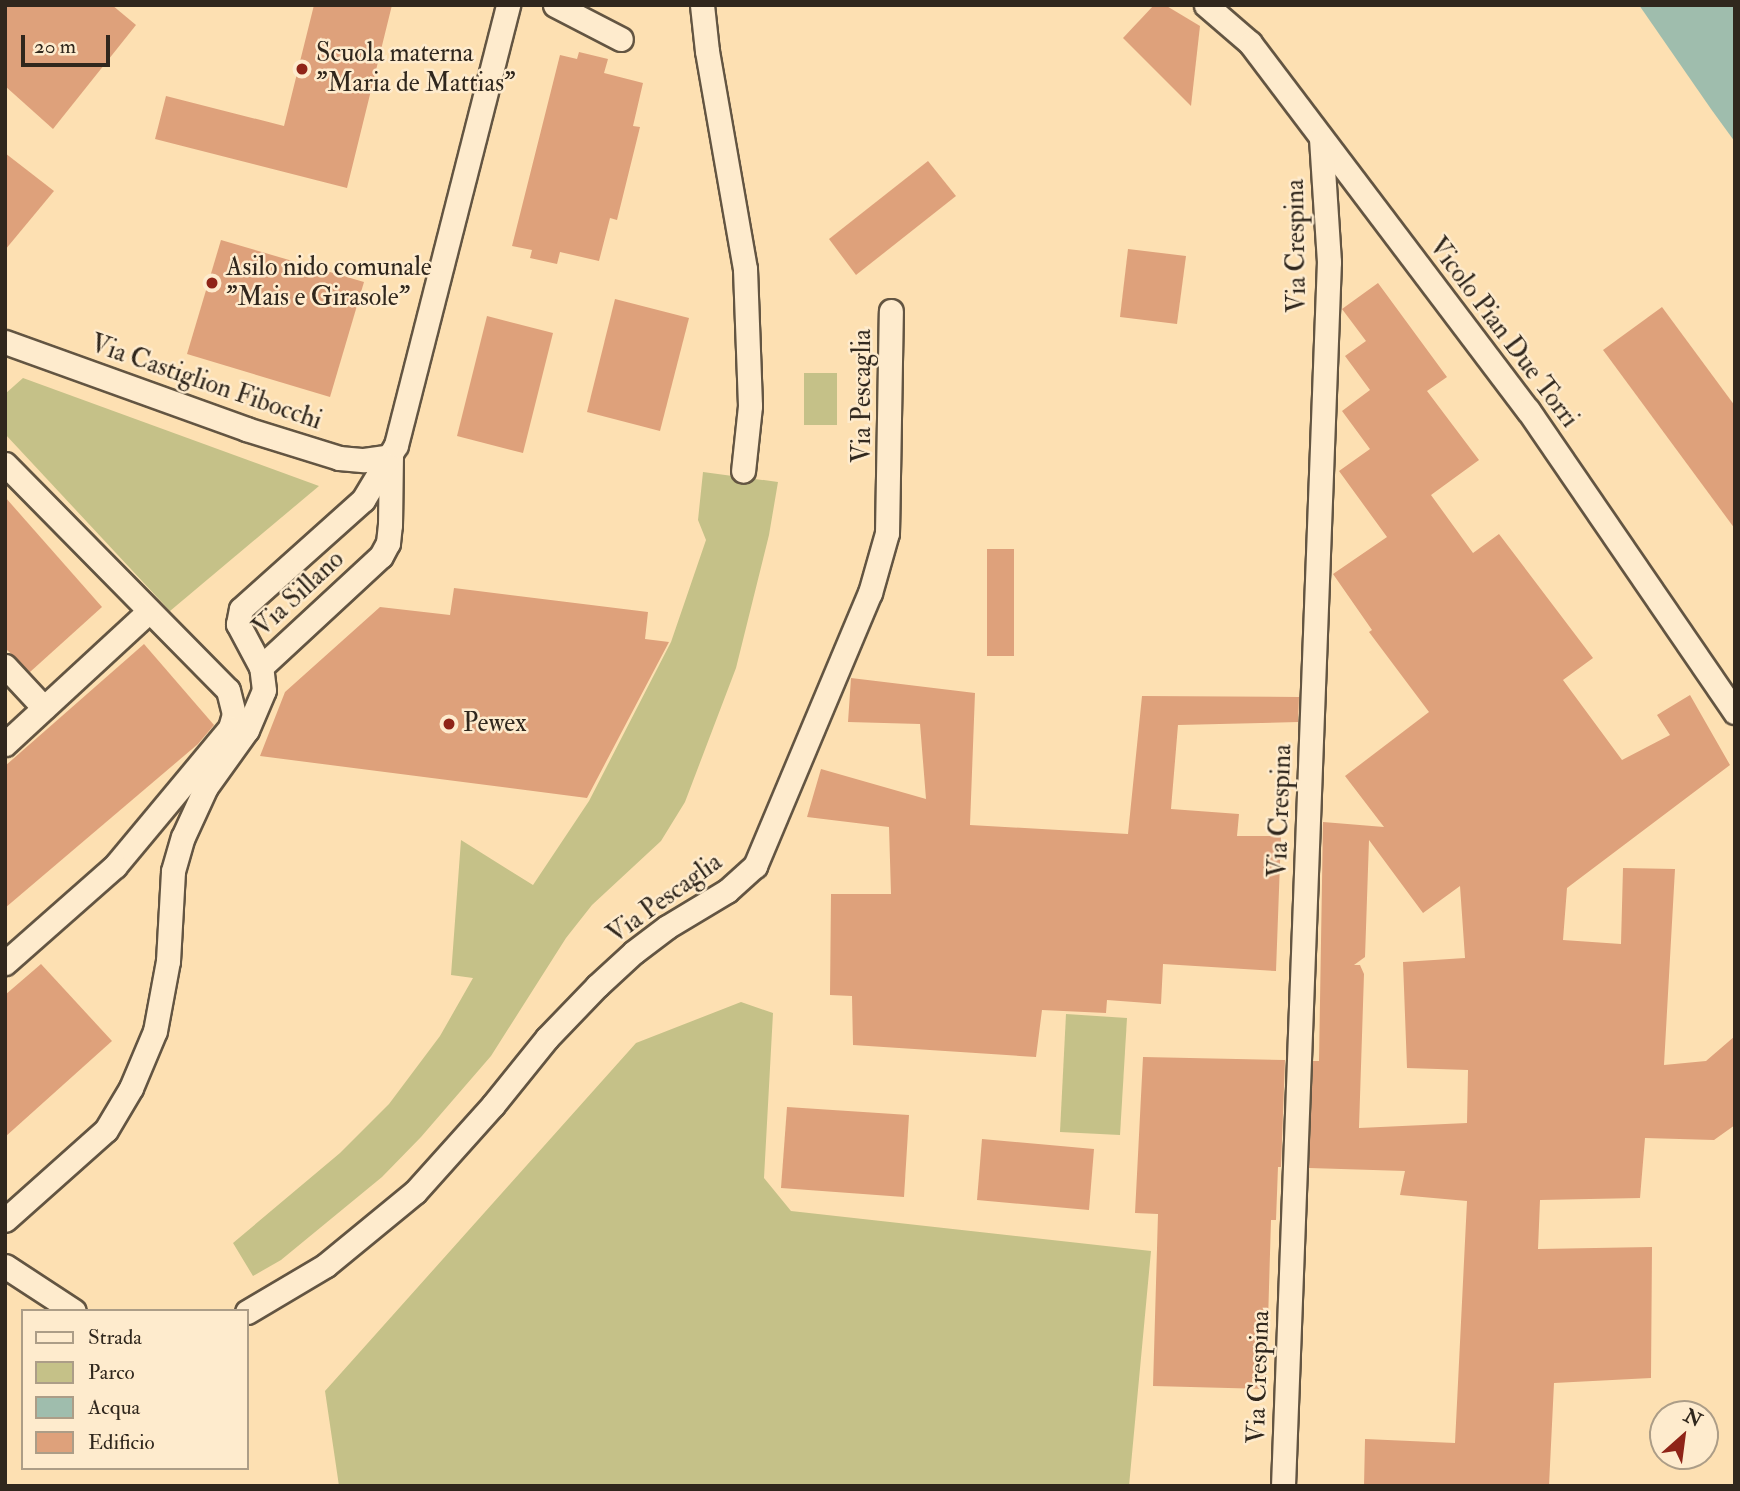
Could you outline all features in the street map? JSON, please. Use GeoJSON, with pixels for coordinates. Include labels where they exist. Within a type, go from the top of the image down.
{"type":"FeatureCollection","features":[{"type":"Feature","properties":{"kind":"street","name":"Via Sillano"},"geometry":{"type":"LineString","coordinates":[[391,456],[390,525],[387,543],[381,556],[261,667],[238,624],[241,609],[363,500],[397,445],[451,241],[508,5]]}},
{"type":"Feature","properties":{"kind":"street"},"geometry":{"type":"LineString","coordinates":[[555,5],[621,39]]}},
{"type":"Feature","properties":{"kind":"street"},"geometry":{"type":"LineString","coordinates":[[702,5],[707,51],[745,270],[750,406],[743,471]]}},
{"type":"Feature","properties":{"kind":"street","name":"Vicolo Pian Due Torri"},"geometry":{"type":"LineString","coordinates":[[1206,5],[1250,43],[1528,410],[1735,712]]}},
{"type":"Feature","properties":{"kind":"street","name":"Via Crespina"},"geometry":{"type":"LineString","coordinates":[[1283,1486],[1329,262],[1321,138]]}},
{"type":"Feature","properties":{"kind":"street","name":"Via Pescaglia"},"geometry":{"type":"LineString","coordinates":[[248,1311],[326,1265],[415,1192],[493,1105],[547,1038],[597,986],[634,952],[667,927],[727,891],[755,866],[870,593],[887,533],[891,311]]}},
{"type":"Feature","properties":{"kind":"street","name":"Via Castiglion Fibocchi"},"geometry":{"type":"LineString","coordinates":[[5,342],[246,429],[339,458],[364,460],[391,456]]}},
{"type":"Feature","properties":{"kind":"street"},"geometry":{"type":"LineString","coordinates":[[5,464],[228,690],[234,714],[230,728],[115,866],[5,963]]}},
{"type":"Feature","properties":{"kind":"street"},"geometry":{"type":"LineString","coordinates":[[5,744],[149,611]]}},
{"type":"Feature","properties":{"kind":"street"},"geometry":{"type":"LineString","coordinates":[[5,666],[44,708]]}},
{"type":"Feature","properties":{"kind":"street"},"geometry":{"type":"LineString","coordinates":[[5,1220],[106,1130],[131,1088],[155,1031],[162,1000],[168,961],[173,871],[183,836],[206,787],[247,730],[264,690],[261,667]]}},
{"type":"Feature","properties":{"kind":"street"},"geometry":{"type":"LineString","coordinates":[[5,1266],[71,1309]]}},
{"type":"Feature","properties":{"kind":"green space"},"geometry":{"type":"Polygon","coordinates":[[[804,373],[837,373],[837,425],[804,425],[804,373]]]}},
{"type":"Feature","properties":{"kind":"green space"},"geometry":{"type":"Polygon","coordinates":[[[23,378],[319,486],[170,611],[5,434],[5,394],[23,378]]]}},
{"type":"Feature","properties":{"kind":"green space"},"geometry":{"type":"Polygon","coordinates":[[[703,472],[778,482],[769,535],[736,668],[685,802],[661,841],[592,905],[566,938],[491,1056],[421,1137],[382,1177],[281,1260],[253,1276],[233,1243],[340,1153],[389,1104],[440,1036],[473,978],[451,975],[461,840],[533,885],[589,801],[671,642],[706,540],[698,520],[703,472]]]}},
{"type":"Feature","properties":{"kind":"green space"},"geometry":{"type":"Polygon","coordinates":[[[741,1002],[773,1013],[764,1178],[791,1211],[1151,1251],[1129,1486],[339,1486],[325,1391],[636,1043],[741,1002]]]}},
{"type":"Feature","properties":{"kind":"green space"},"geometry":{"type":"Polygon","coordinates":[[[1066,1014],[1127,1018],[1120,1135],[1060,1132],[1066,1014]]]}},
{"type":"Feature","properties":{"kind":"water"},"geometry":{"type":"Polygon","coordinates":[[[1639,5],[1735,5],[1735,142],[1711,109],[1639,5]]]}},
{"type":"Feature","properties":{"kind":"building"},"geometry":{"type":"Polygon","coordinates":[[[5,5],[112,5],[136,25],[53,129],[5,86],[5,5]]]}},
{"type":"Feature","properties":{"kind":"building"},"geometry":{"type":"Polygon","coordinates":[[[314,5],[392,5],[347,188],[155,139],[166,96],[284,126],[314,5]]]}},
{"type":"Feature","properties":{"kind":"building"},"geometry":{"type":"Polygon","coordinates":[[[1154,5],[1165,5],[1200,26],[1191,106],[1123,38],[1154,5]]]}},
{"type":"Feature","properties":{"kind":"building"},"geometry":{"type":"Polygon","coordinates":[[[579,52],[608,59],[604,73],[643,83],[633,126],[640,127],[617,220],[610,218],[599,261],[560,252],[557,264],[530,258],[532,250],[512,246],[560,55],[577,59],[579,52]]]}},
{"type":"Feature","properties":{"kind":"building"},"geometry":{"type":"Polygon","coordinates":[[[5,153],[54,191],[5,250],[5,153]]]}},
{"type":"Feature","properties":{"kind":"building"},"geometry":{"type":"Polygon","coordinates":[[[928,161],[956,196],[856,275],[829,239],[928,161]]]}},
{"type":"Feature","properties":{"kind":"building"},"geometry":{"type":"Polygon","coordinates":[[[221,240],[364,282],[330,397],[187,354],[221,240]]]}},
{"type":"Feature","properties":{"kind":"building"},"geometry":{"type":"Polygon","coordinates":[[[1128,249],[1186,256],[1177,324],[1120,317],[1128,249]]]}},
{"type":"Feature","properties":{"kind":"building"},"geometry":{"type":"Polygon","coordinates":[[[1378,283],[1447,377],[1427,391],[1479,460],[1431,495],[1473,553],[1499,534],[1593,658],[1563,680],[1622,760],[1670,735],[1657,715],[1690,695],[1730,765],[1567,888],[1563,940],[1621,944],[1623,868],[1675,869],[1664,1065],[1706,1061],[1735,1036],[1735,1125],[1714,1140],[1645,1138],[1640,1198],[1540,1200],[1538,1249],[1652,1247],[1651,1378],[1554,1383],[1549,1486],[1364,1486],[1365,1439],[1455,1443],[1467,1201],[1400,1195],[1405,1171],[1309,1168],[1313,1061],[1319,1061],[1323,822],[1384,827],[1345,776],[1429,712],[1369,632],[1372,630],[1333,574],[1387,537],[1339,471],[1370,449],[1342,411],[1370,390],[1345,356],[1366,341],[1342,309],[1378,283]],[[1369,840],[1365,957],[1354,965],[1360,965],[1364,974],[1359,1128],[1467,1123],[1468,1070],[1407,1068],[1403,962],[1465,958],[1460,886],[1423,913],[1369,840]]]}},
{"type":"Feature","properties":{"kind":"building"},"geometry":{"type":"Polygon","coordinates":[[[615,299],[689,318],[660,431],[587,412],[615,299]]]}},
{"type":"Feature","properties":{"kind":"building"},"geometry":{"type":"Polygon","coordinates":[[[1662,307],[1735,406],[1735,529],[1603,350],[1662,307]]]}},
{"type":"Feature","properties":{"kind":"building"},"geometry":{"type":"Polygon","coordinates":[[[487,316],[553,333],[523,453],[457,436],[487,316]]]}},
{"type":"Feature","properties":{"kind":"building"},"geometry":{"type":"Polygon","coordinates":[[[5,497],[102,607],[30,672],[5,648],[5,497]]]}},
{"type":"Feature","properties":{"kind":"building"},"geometry":{"type":"Polygon","coordinates":[[[987,549],[1014,549],[1014,656],[987,656],[987,549]]]}},
{"type":"Feature","properties":{"kind":"building","name":"Pewex"},"geometry":{"type":"Polygon","coordinates":[[[454,588],[648,612],[645,639],[669,642],[587,798],[260,756],[285,692],[380,607],[450,615],[454,588]]]}},
{"type":"Feature","properties":{"kind":"building"},"geometry":{"type":"Polygon","coordinates":[[[144,644],[214,725],[198,744],[5,908],[5,766],[144,644]]]}},
{"type":"Feature","properties":{"kind":"building"},"geometry":{"type":"Polygon","coordinates":[[[851,678],[975,693],[970,825],[1128,834],[1142,696],[1299,697],[1298,722],[1178,725],[1171,809],[1239,814],[1237,836],[1281,836],[1276,971],[1163,964],[1161,1004],[1107,1000],[1106,1013],[1042,1010],[1036,1057],[853,1045],[852,996],[830,995],[831,894],[891,894],[889,827],[807,817],[821,769],[926,799],[920,724],[848,722],[851,678]]]}},
{"type":"Feature","properties":{"kind":"building"},"geometry":{"type":"Polygon","coordinates":[[[41,964],[112,1041],[5,1137],[5,995],[41,964]]]}},
{"type":"Feature","properties":{"kind":"building"},"geometry":{"type":"Polygon","coordinates":[[[1143,1057],[1285,1060],[1281,1167],[1278,1167],[1276,1220],[1271,1220],[1266,1389],[1153,1386],[1158,1214],[1135,1213],[1143,1057]]]}},
{"type":"Feature","properties":{"kind":"building"},"geometry":{"type":"Polygon","coordinates":[[[787,1107],[909,1115],[904,1197],[781,1188],[787,1107]]]}},
{"type":"Feature","properties":{"kind":"building"},"geometry":{"type":"Polygon","coordinates":[[[982,1139],[1094,1149],[1089,1210],[977,1200],[982,1139]]]}},
{"type":"Feature","properties":{"kind":"place","name":"Scuola materna \"Maria de Mattias\""},"geometry":{"type":"Point","coordinates":[302,69]}},
{"type":"Feature","properties":{"kind":"place","name":"Asilo nido comunale \"Mais e Girasole\""},"geometry":{"type":"Point","coordinates":[212,283]}},
{"type":"Feature","properties":{"kind":"place","name":"Pewex"},"geometry":{"type":"Point","coordinates":[449,724]}}]}
